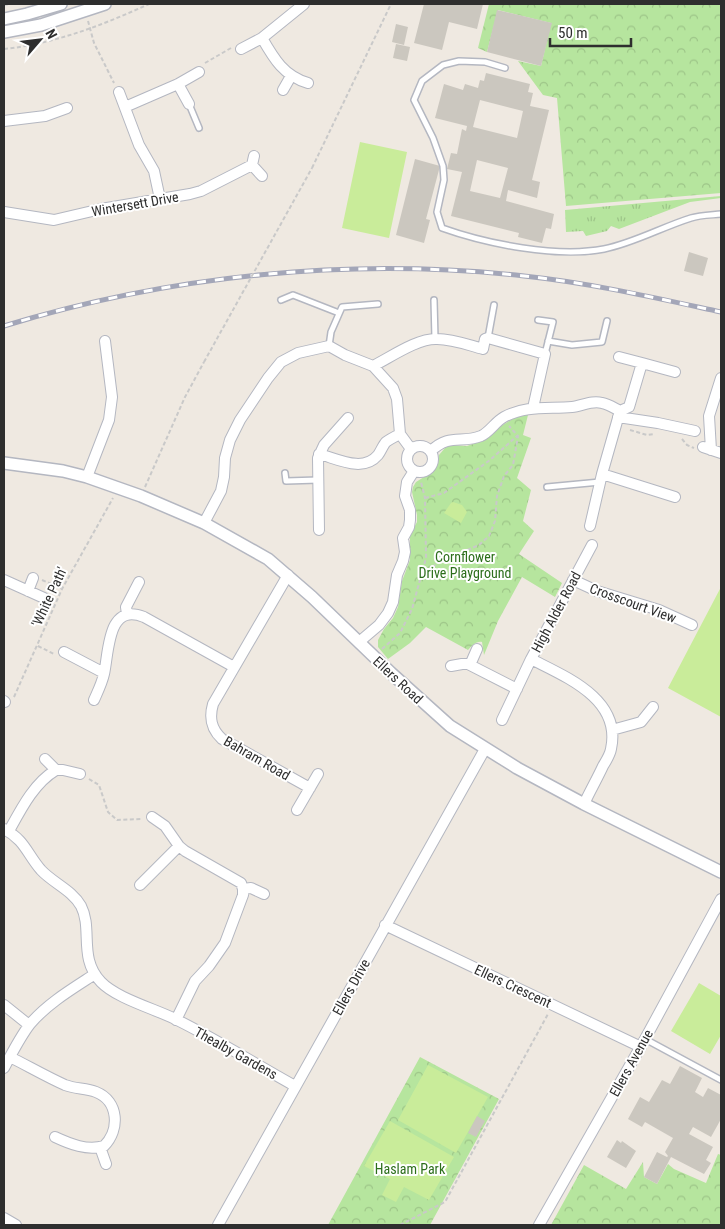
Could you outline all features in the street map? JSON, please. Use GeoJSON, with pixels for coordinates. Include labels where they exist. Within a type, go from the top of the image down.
{"type":"FeatureCollection","features":[{"type":"Feature","properties":{"kind":"street"},"geometry":{"type":"LineString","coordinates":[[4,19],[43,7],[61,4]]}},
{"type":"Feature","properties":{"kind":"street"},"geometry":{"type":"LineString","coordinates":[[4,32],[41,25],[106,4]]}},
{"type":"Feature","properties":{"kind":"street"},"geometry":{"type":"LineString","coordinates":[[240,49],[262,38],[304,4]]}},
{"type":"Feature","properties":{"kind":"street"},"geometry":{"type":"LineString","coordinates":[[262,38],[275,61],[291,76],[308,83]]}},
{"type":"Feature","properties":{"kind":"street"},"geometry":{"type":"LineString","coordinates":[[124,106],[178,84],[199,72]]}},
{"type":"Feature","properties":{"kind":"street"},"geometry":{"type":"LineString","coordinates":[[283,90],[291,76]]}},
{"type":"Feature","properties":{"kind":"street"},"geometry":{"type":"LineString","coordinates":[[178,84],[189,104]]}},
{"type":"Feature","properties":{"kind":"street"},"geometry":{"type":"LineString","coordinates":[[119,92],[139,145],[154,171],[160,199]]}},
{"type":"Feature","properties":{"kind":"street"},"geometry":{"type":"LineString","coordinates":[[4,121],[45,116],[68,108]]}},
{"type":"Feature","properties":{"kind":"street","name":"Wintersett Drive"},"geometry":{"type":"LineString","coordinates":[[4,212],[54,220],[101,209],[190,194],[201,191],[253,160],[262,176]]}},
{"type":"Feature","properties":{"kind":"street"},"geometry":{"type":"LineString","coordinates":[[373,366],[422,341],[435,339],[452,340],[483,349],[485,339],[488,338],[545,354],[533,408]]}},
{"type":"Feature","properties":{"kind":"street"},"geometry":{"type":"LineString","coordinates":[[87,477],[109,420],[112,397],[105,341]]}},
{"type":"Feature","properties":{"kind":"street"},"geometry":{"type":"LineString","coordinates":[[204,523],[221,491],[224,477],[224,458],[240,420],[281,362],[298,353],[330,346],[345,355],[373,366],[393,388],[398,399],[400,434],[411,449]]}},
{"type":"Feature","properties":{"kind":"street"},"geometry":{"type":"LineString","coordinates":[[619,357],[675,372]]}},
{"type":"Feature","properties":{"kind":"street"},"geometry":{"type":"LineString","coordinates":[[590,526],[618,418],[629,407],[642,363]]}},
{"type":"Feature","properties":{"kind":"street"},"geometry":{"type":"LineString","coordinates":[[712,450],[709,416],[721,378]]}},
{"type":"Feature","properties":{"kind":"street"},"geometry":{"type":"LineString","coordinates":[[431,451],[438,444],[449,439],[479,437],[489,431],[502,418],[515,412],[533,408],[573,407],[593,402],[602,403],[618,418],[658,422],[695,431]]}},
{"type":"Feature","properties":{"kind":"street"},"geometry":{"type":"LineString","coordinates":[[319,530],[317,465],[319,454],[324,445],[348,418]]}},
{"type":"Feature","properties":{"kind":"street"},"geometry":{"type":"LineString","coordinates":[[319,454],[358,465],[366,464],[372,461],[379,453],[385,442],[400,434]]}},
{"type":"Feature","properties":{"kind":"street"},"geometry":{"type":"LineString","coordinates":[[419,446],[431,451],[434,460],[430,468],[423,473],[410,469],[406,461],[408,452],[411,449],[419,446]]}},
{"type":"Feature","properties":{"kind":"street","name":"Ellers Road"},"geometry":{"type":"LineString","coordinates":[[4,463],[63,471],[87,477],[141,496],[204,523],[268,559],[288,575],[373,657],[450,726],[517,768],[584,804],[721,872]]}},
{"type":"Feature","properties":{"kind":"street"},"geometry":{"type":"LineString","coordinates":[[359,642],[378,625],[392,602],[397,575],[405,552],[403,538],[409,527],[410,520],[410,510],[405,496],[407,482],[416,472]]}},
{"type":"Feature","properties":{"kind":"street"},"geometry":{"type":"LineString","coordinates":[[601,478],[674,497]]}},
{"type":"Feature","properties":{"kind":"street","name":"High Alder Road"},"geometry":{"type":"LineString","coordinates":[[584,804],[611,750],[612,730],[605,710],[595,697],[584,688],[531,660],[592,545]]}},
{"type":"Feature","properties":{"kind":"street","name":"Bahram Road"},"geometry":{"type":"LineString","coordinates":[[288,575],[213,704],[211,720],[217,734],[222,739],[310,788]]}},
{"type":"Feature","properties":{"kind":"street"},"geometry":{"type":"LineString","coordinates":[[28,590],[33,578]]}},
{"type":"Feature","properties":{"kind":"street"},"geometry":{"type":"LineString","coordinates":[[4,580],[44,598]]}},
{"type":"Feature","properties":{"kind":"street","name":"Crosscourt View"},"geometry":{"type":"LineString","coordinates":[[573,580],[597,591],[659,610],[692,626]]}},
{"type":"Feature","properties":{"kind":"street"},"geometry":{"type":"LineString","coordinates":[[126,614],[126,607],[139,582]]}},
{"type":"Feature","properties":{"kind":"street"},"geometry":{"type":"LineString","coordinates":[[94,700],[102,682],[110,636],[114,625],[126,614],[136,614],[144,617],[234,667]]}},
{"type":"Feature","properties":{"kind":"street"},"geometry":{"type":"LineString","coordinates":[[470,665],[477,649]]}},
{"type":"Feature","properties":{"kind":"street"},"geometry":{"type":"LineString","coordinates":[[64,652],[104,673]]}},
{"type":"Feature","properties":{"kind":"street"},"geometry":{"type":"LineString","coordinates":[[502,720],[531,660]]}},
{"type":"Feature","properties":{"kind":"street"},"geometry":{"type":"LineString","coordinates":[[451,666],[470,665],[517,689]]}},
{"type":"Feature","properties":{"kind":"street"},"geometry":{"type":"LineString","coordinates":[[612,730],[629,727],[641,722],[653,707]]}},
{"type":"Feature","properties":{"kind":"street","name":"Ellers Drive"},"geometry":{"type":"LineString","coordinates":[[218,1225],[485,749]]}},
{"type":"Feature","properties":{"kind":"street"},"geometry":{"type":"LineString","coordinates":[[45,759],[56,770],[80,774]]}},
{"type":"Feature","properties":{"kind":"street"},"geometry":{"type":"LineString","coordinates":[[4,1068],[29,1025],[51,1003],[95,974],[89,961],[85,920],[81,906],[73,896],[42,871],[18,838],[6,830],[40,784],[56,770]]}},
{"type":"Feature","properties":{"kind":"street"},"geometry":{"type":"LineString","coordinates":[[297,810],[318,774]]}},
{"type":"Feature","properties":{"kind":"street"},"geometry":{"type":"LineString","coordinates":[[152,817],[165,826],[179,846],[240,882],[243,889],[243,895],[225,943],[213,961],[195,981],[176,1020]]}},
{"type":"Feature","properties":{"kind":"street"},"geometry":{"type":"LineString","coordinates":[[140,885],[179,846]]}},
{"type":"Feature","properties":{"kind":"street"},"geometry":{"type":"LineString","coordinates":[[243,889],[250,888],[264,894]]}},
{"type":"Feature","properties":{"kind":"street","name":"Ellers Avenue"},"geometry":{"type":"LineString","coordinates":[[539,1225],[643,1043],[721,899]]}},
{"type":"Feature","properties":{"kind":"street","name":"Ellers Crescent"},"geometry":{"type":"LineString","coordinates":[[385,925],[552,1005],[643,1043]]}},
{"type":"Feature","properties":{"kind":"street","name":"Thealby Gardens"},"geometry":{"type":"LineString","coordinates":[[95,974],[101,982],[112,990],[176,1020],[295,1086]]}},
{"type":"Feature","properties":{"kind":"street"},"geometry":{"type":"LineString","coordinates":[[4,1005],[29,1025]]}},
{"type":"Feature","properties":{"kind":"street"},"geometry":{"type":"LineString","coordinates":[[10,1057],[66,1085],[96,1092],[104,1096],[112,1108],[116,1121],[112,1136],[104,1146],[91,1148],[78,1146],[55,1137]]}},
{"type":"Feature","properties":{"kind":"street"},"geometry":{"type":"LineString","coordinates":[[100,1147],[106,1164]]}},
{"type":"Feature","properties":{"kind":"street"},"geometry":{"type":"LineString","coordinates":[[4,1218],[16,1225]]}},
{"type":"Feature","properties":{"kind":"lane"},"geometry":{"type":"LineString","coordinates":[[505,68],[484,62],[459,61],[443,65],[422,81],[414,100],[433,138],[443,166],[444,180],[437,212],[442,228],[470,238],[529,248],[576,253],[613,246],[693,217],[721,214]]}},
{"type":"Feature","properties":{"kind":"lane"},"geometry":{"type":"LineString","coordinates":[[189,104],[199,128]]}},
{"type":"Feature","properties":{"kind":"lane"},"geometry":{"type":"LineString","coordinates":[[282,300],[293,294],[339,314]]}},
{"type":"Feature","properties":{"kind":"lane"},"geometry":{"type":"LineString","coordinates":[[434,300],[435,339]]}},
{"type":"Feature","properties":{"kind":"lane"},"geometry":{"type":"LineString","coordinates":[[330,346],[331,332],[342,307],[378,304]]}},
{"type":"Feature","properties":{"kind":"lane"},"geometry":{"type":"LineString","coordinates":[[488,338],[494,305]]}},
{"type":"Feature","properties":{"kind":"lane"},"geometry":{"type":"LineString","coordinates":[[538,320],[553,322],[545,354]]}},
{"type":"Feature","properties":{"kind":"lane"},"geometry":{"type":"LineString","coordinates":[[548,341],[572,345],[602,342],[607,321]]}},
{"type":"Feature","properties":{"kind":"lane"},"geometry":{"type":"LineString","coordinates":[[285,473],[286,481],[318,480]]}},
{"type":"Feature","properties":{"kind":"lane"},"geometry":{"type":"LineString","coordinates":[[547,487],[601,478]]}},
{"type":"Feature","properties":{"kind":"lane"},"geometry":{"type":"LineString","coordinates":[[643,1043],[721,1080]]}},
{"type":"Feature","properties":{"kind":"path"},"geometry":{"type":"LineString","coordinates":[[4,5],[9,4]]}},
{"type":"Feature","properties":{"kind":"path"},"geometry":{"type":"LineString","coordinates":[[4,49],[29,46],[65,37],[148,4]]}},
{"type":"Feature","properties":{"kind":"path"},"geometry":{"type":"LineString","coordinates":[[141,496],[185,397],[312,168],[391,4]]}},
{"type":"Feature","properties":{"kind":"path"},"geometry":{"type":"LineString","coordinates":[[85,12],[94,43],[119,92]]}},
{"type":"Feature","properties":{"kind":"path"},"geometry":{"type":"LineString","coordinates":[[199,72],[206,62],[232,48],[240,49]]}},
{"type":"Feature","properties":{"kind":"path"},"geometry":{"type":"LineString","coordinates":[[502,418],[518,436]]}},
{"type":"Feature","properties":{"kind":"path"},"geometry":{"type":"LineString","coordinates":[[618,418],[646,435],[661,432]]}},
{"type":"Feature","properties":{"kind":"path"},"geometry":{"type":"LineString","coordinates":[[425,498],[444,493],[490,460],[518,436]]}},
{"type":"Feature","properties":{"kind":"path"},"geometry":{"type":"LineString","coordinates":[[422,575],[439,562],[479,545],[489,536],[495,520],[497,496],[504,476],[513,464],[518,436]]}},
{"type":"Feature","properties":{"kind":"path"},"geometry":{"type":"LineString","coordinates":[[680,438],[693,448],[712,450]]}},
{"type":"Feature","properties":{"kind":"path"},"geometry":{"type":"LineString","coordinates":[[373,657],[400,634],[412,609],[426,558],[425,498],[416,472]]}},
{"type":"Feature","properties":{"kind":"path","name":"'White Path'"},"geometry":{"type":"LineString","coordinates":[[8,700],[38,645],[62,589],[118,488]]}},
{"type":"Feature","properties":{"kind":"path"},"geometry":{"type":"LineString","coordinates":[[33,578],[36,577],[62,589]]}},
{"type":"Feature","properties":{"kind":"path"},"geometry":{"type":"LineString","coordinates":[[38,645],[57,656],[64,652]]}},
{"type":"Feature","properties":{"kind":"path"},"geometry":{"type":"LineString","coordinates":[[80,774],[99,785],[108,812],[117,820],[139,820],[152,817]]}},
{"type":"Feature","properties":{"kind":"path"},"geometry":{"type":"LineString","coordinates":[[400,1225],[445,1202],[552,1005]]}},
{"type":"Feature","properties":{"kind":"green space"},"geometry":{"type":"Polygon","coordinates":[[[489,4],[721,4],[721,193],[566,206],[557,98],[543,95],[518,61],[541,66],[551,23],[498,10],[487,52],[478,48],[489,4]]]}},
{"type":"Feature","properties":{"kind":"green space"},"geometry":{"type":"Polygon","coordinates":[[[360,142],[407,152],[389,238],[342,228],[360,142]]]}},
{"type":"Feature","properties":{"kind":"green space"},"geometry":{"type":"Polygon","coordinates":[[[721,196],[721,198],[690,202],[619,229],[611,226],[607,231],[586,236],[583,231],[566,232],[565,210],[721,196]]]}},
{"type":"Feature","properties":{"kind":"green space","name":"Cornflower Drive Playground"},"geometry":{"type":"Polygon","coordinates":[[[519,415],[528,415],[523,435],[531,438],[517,478],[531,490],[523,521],[534,531],[519,554],[562,583],[555,597],[522,577],[498,621],[484,655],[482,642],[476,643],[468,650],[426,627],[410,643],[388,659],[378,647],[378,640],[398,607],[402,581],[410,560],[410,535],[417,522],[412,492],[413,487],[416,482],[432,472],[438,464],[439,455],[445,448],[450,445],[467,446],[484,440],[501,426],[519,415]]]}},
{"type":"Feature","properties":{"kind":"green space"},"geometry":{"type":"Polygon","coordinates":[[[453,502],[462,505],[467,512],[461,523],[444,513],[453,502]]]}},
{"type":"Feature","properties":{"kind":"green space"},"geometry":{"type":"Polygon","coordinates":[[[721,587],[721,717],[668,688],[721,587]]]}},
{"type":"Feature","properties":{"kind":"green space"},"geometry":{"type":"Polygon","coordinates":[[[699,983],[721,996],[721,1035],[710,1054],[671,1031],[699,983]]]}},
{"type":"Feature","properties":{"kind":"green space","name":"Haslam Park"},"geometry":{"type":"Polygon","coordinates":[[[420,1057],[499,1099],[430,1225],[328,1225],[420,1057]]]}},
{"type":"Feature","properties":{"kind":"green space"},"geometry":{"type":"Polygon","coordinates":[[[428,1065],[488,1097],[456,1153],[398,1120],[428,1065]]]}},
{"type":"Feature","properties":{"kind":"green space"},"geometry":{"type":"Polygon","coordinates":[[[390,1121],[454,1157],[429,1200],[404,1187],[396,1202],[382,1195],[390,1179],[364,1166],[390,1121]]]}},
{"type":"Feature","properties":{"kind":"green space"},"geometry":{"type":"Polygon","coordinates":[[[718,1154],[721,1155],[721,1225],[551,1225],[584,1165],[626,1189],[643,1162],[644,1177],[657,1184],[668,1164],[674,1169],[706,1183],[718,1154]]]}},
{"type":"Feature","properties":{"kind":"building"},"geometry":{"type":"Polygon","coordinates":[[[424,4],[483,4],[477,29],[449,22],[442,50],[414,43],[424,4]]]}},
{"type":"Feature","properties":{"kind":"building"},"geometry":{"type":"Polygon","coordinates":[[[497,10],[552,23],[541,66],[487,52],[497,10]]]}},
{"type":"Feature","properties":{"kind":"building"},"geometry":{"type":"Polygon","coordinates":[[[396,24],[408,27],[404,45],[392,42],[396,24]]]}},
{"type":"Feature","properties":{"kind":"building"},"geometry":{"type":"Polygon","coordinates":[[[396,44],[410,47],[407,61],[393,58],[396,44]]]}},
{"type":"Feature","properties":{"kind":"building"},"geometry":{"type":"Polygon","coordinates":[[[486,73],[530,84],[528,92],[533,93],[530,106],[549,110],[532,180],[540,182],[537,198],[508,190],[506,201],[554,214],[551,229],[546,228],[542,243],[518,237],[519,233],[451,216],[462,172],[447,169],[451,153],[457,154],[462,129],[466,131],[467,126],[435,118],[444,84],[463,90],[465,84],[478,88],[480,80],[484,81],[486,73]],[[480,100],[473,127],[517,138],[523,111],[480,100]],[[477,160],[470,191],[500,198],[508,168],[477,160]]]}},
{"type":"Feature","properties":{"kind":"building"},"geometry":{"type":"Polygon","coordinates":[[[415,159],[440,166],[426,219],[430,220],[424,243],[396,235],[415,159]]]}},
{"type":"Feature","properties":{"kind":"building"},"geometry":{"type":"Polygon","coordinates":[[[689,252],[708,258],[703,276],[684,271],[689,252]]]}},
{"type":"Feature","properties":{"kind":"building"},"geometry":{"type":"Polygon","coordinates":[[[680,1066],[702,1078],[695,1092],[703,1097],[708,1088],[721,1095],[721,1119],[711,1137],[693,1127],[689,1134],[713,1147],[706,1160],[711,1163],[704,1174],[671,1157],[657,1184],[644,1177],[657,1152],[668,1156],[665,1152],[673,1138],[645,1122],[642,1127],[628,1119],[640,1097],[649,1102],[662,1080],[670,1084],[680,1066]]]}},
{"type":"Feature","properties":{"kind":"building"},"geometry":{"type":"Polygon","coordinates":[[[477,1116],[485,1121],[476,1137],[468,1133],[477,1116]]]}},
{"type":"Feature","properties":{"kind":"building"},"geometry":{"type":"Polygon","coordinates":[[[617,1140],[621,1143],[622,1141],[636,1151],[626,1168],[607,1157],[617,1140]]]}},
{"type":"Feature","properties":{"kind":"railway"},"geometry":{"type":"LineString","coordinates":[[4,326],[67,308],[131,294],[261,275],[327,270],[459,271],[524,276],[623,291],[721,312]]}}]}
